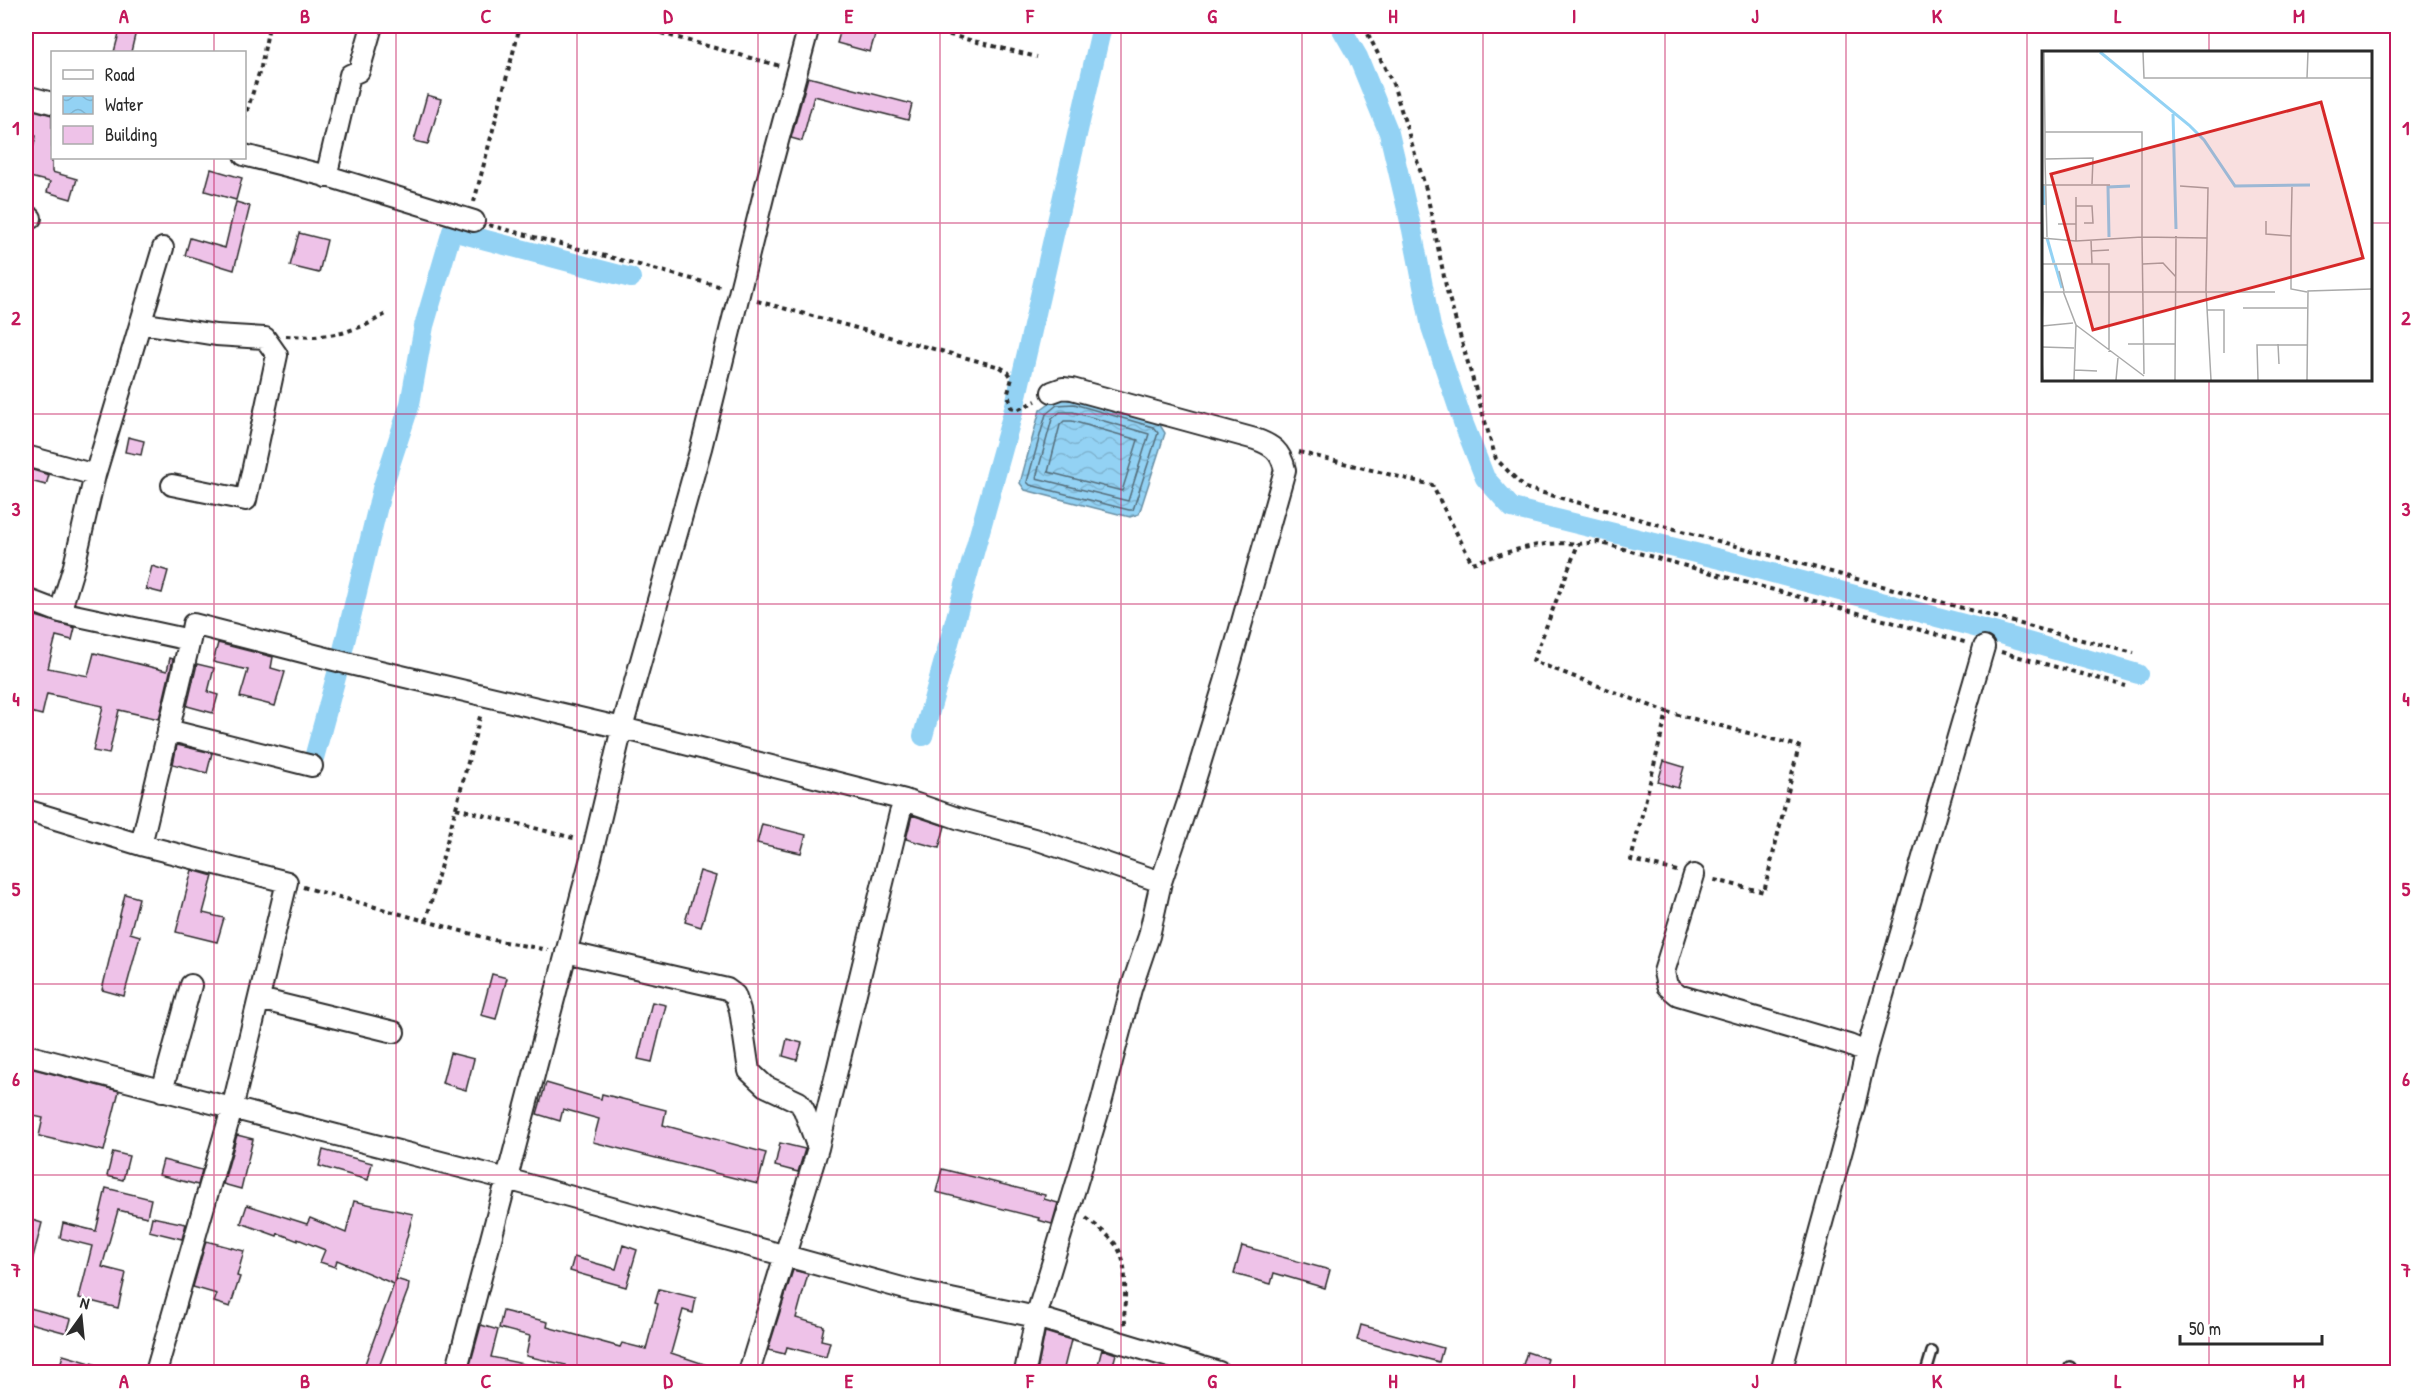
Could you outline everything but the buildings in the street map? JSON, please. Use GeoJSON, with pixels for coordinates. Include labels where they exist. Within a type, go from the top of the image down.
{"type":"FeatureCollection","features":[{"type":"Feature","properties":{"kind":"street"},"geometry":{"type":"LineString","coordinates":[[326,177],[350,75],[359,71],[372,26]]}},
{"type":"Feature","properties":{"kind":"street"},"geometry":{"type":"LineString","coordinates":[[456,1372],[595,844],[622,728],[701,448],[765,189],[809,26]]}},
{"type":"Feature","properties":{"kind":"street"},"geometry":{"type":"LineString","coordinates":[[26,96],[51,103]]}},
{"type":"Feature","properties":{"kind":"street"},"geometry":{"type":"LineString","coordinates":[[246,156],[471,220]]}},
{"type":"Feature","properties":{"kind":"street"},"geometry":{"type":"LineString","coordinates":[[60,612],[75,566],[95,475],[162,249]]}},
{"type":"Feature","properties":{"kind":"street"},"geometry":{"type":"LineString","coordinates":[[141,323],[216,335],[265,338],[277,355],[246,500],[172,485]]}},
{"type":"Feature","properties":{"kind":"street"},"geometry":{"type":"LineString","coordinates":[[1025,1372],[1036,1317],[1101,1103],[1131,989],[1149,936],[1161,882],[1198,771],[1285,470],[1280,454],[1272,445],[1072,389],[1063,388],[1052,392]]}},
{"type":"Feature","properties":{"kind":"street"},"geometry":{"type":"LineString","coordinates":[[26,456],[95,475]]}},
{"type":"Feature","properties":{"kind":"street"},"geometry":{"type":"LineString","coordinates":[[26,599],[60,612],[190,640]]}},
{"type":"Feature","properties":{"kind":"street"},"geometry":{"type":"LineString","coordinates":[[141,845],[193,624],[622,728],[905,800],[960,819],[1041,841],[1161,882]]}},
{"type":"Feature","properties":{"kind":"street"},"geometry":{"type":"LineString","coordinates":[[1781,1372],[1854,1106],[1865,1057],[1984,647]]}},
{"type":"Feature","properties":{"kind":"street"},"geometry":{"type":"LineString","coordinates":[[168,730],[312,766]]}},
{"type":"Feature","properties":{"kind":"street"},"geometry":{"type":"LineString","coordinates":[[749,1372],[818,1149],[905,800]]}},
{"type":"Feature","properties":{"kind":"street"},"geometry":{"type":"LineString","coordinates":[[26,810],[141,845],[287,882],[232,1109],[156,1372]]}},
{"type":"Feature","properties":{"kind":"street"},"geometry":{"type":"LineString","coordinates":[[1694,875],[1664,972],[1667,986],[1678,995],[1849,1045],[1863,1051],[1865,1057]]}},
{"type":"Feature","properties":{"kind":"street"},"geometry":{"type":"LineString","coordinates":[[566,952],[727,989],[735,995],[740,1010],[749,1071],[765,1086],[799,1102],[818,1149]]}},
{"type":"Feature","properties":{"kind":"street"},"geometry":{"type":"LineString","coordinates":[[162,1091],[191,985]]}},
{"type":"Feature","properties":{"kind":"street"},"geometry":{"type":"LineString","coordinates":[[259,999],[394,1032]]}},
{"type":"Feature","properties":{"kind":"street"},"geometry":{"type":"LineString","coordinates":[[26,1055],[507,1179],[913,1291],[1036,1317],[1219,1372]]}},
{"type":"Feature","properties":{"kind":"lane"},"geometry":{"type":"LineString","coordinates":[[1926,1372],[1932,1352]]}},
{"type":"Feature","properties":{"kind":"path"},"geometry":{"type":"LineString","coordinates":[[246,114],[261,67],[269,26]]}},
{"type":"Feature","properties":{"kind":"path"},"geometry":{"type":"LineString","coordinates":[[471,220],[520,26]]}},
{"type":"Feature","properties":{"kind":"path"},"geometry":{"type":"LineString","coordinates":[[635,26],[798,71]]}},
{"type":"Feature","properties":{"kind":"path"},"geometry":{"type":"LineString","coordinates":[[658,32],[659,26]]}},
{"type":"Feature","properties":{"kind":"path"},"geometry":{"type":"LineString","coordinates":[[914,26],[1037,57]]}},
{"type":"Feature","properties":{"kind":"path"},"geometry":{"type":"LineString","coordinates":[[1364,26],[1393,84],[1426,189],[1448,291],[1496,459],[1525,488],[2134,653]]}},
{"type":"Feature","properties":{"kind":"path"},"geometry":{"type":"LineString","coordinates":[[265,338],[292,335],[315,337],[342,333],[366,325],[386,314]]}},
{"type":"Feature","properties":{"kind":"path"},"geometry":{"type":"LineString","coordinates":[[1011,407],[1019,409]]}},
{"type":"Feature","properties":{"kind":"path"},"geometry":{"type":"LineString","coordinates":[[1272,445],[1432,484],[1472,563],[1535,544],[1598,542],[2126,686]]}},
{"type":"Feature","properties":{"kind":"path"},"geometry":{"type":"LineString","coordinates":[[1578,544],[1533,661],[1667,712],[1799,746],[1764,892],[1631,860],[1667,712]]}},
{"type":"Feature","properties":{"kind":"path"},"geometry":{"type":"LineString","coordinates":[[426,921],[485,696]]}},
{"type":"Feature","properties":{"kind":"path"},"geometry":{"type":"LineString","coordinates":[[456,808],[595,844]]}},
{"type":"Feature","properties":{"kind":"path"},"geometry":{"type":"LineString","coordinates":[[287,882],[515,945],[566,952]]}},
{"type":"Feature","properties":{"kind":"path"},"geometry":{"type":"LineString","coordinates":[[1072,1198],[1080,1214],[1110,1236],[1122,1254],[1126,1276],[1125,1322],[1131,1346]]}},
{"type":"Feature","properties":{"kind":"water"},"geometry":{"type":"Polygon","coordinates":[[[1074,398],[1158,422],[1165,433],[1139,514],[1130,517],[1025,490],[1020,483],[1040,410],[1055,399],[1074,398]]]}},
{"type":"Feature","properties":{"kind":"waterway"},"geometry":{"type":"LineString","coordinates":[[923,736],[1014,409],[1102,26]]}},
{"type":"Feature","properties":{"kind":"waterway"},"geometry":{"type":"LineString","coordinates":[[1340,26],[1358,57],[1389,133],[1412,230],[1431,327],[1463,422],[1485,478],[1512,508],[1724,560],[1997,633],[2138,674]]}},
{"type":"Feature","properties":{"kind":"waterway"},"geometry":{"type":"LineString","coordinates":[[343,650],[382,489],[410,404],[424,326],[452,231],[631,278]]}},
{"type":"Feature","properties":{"kind":"waterway"},"geometry":{"type":"LineString","coordinates":[[314,758],[338,670]]}}]}
